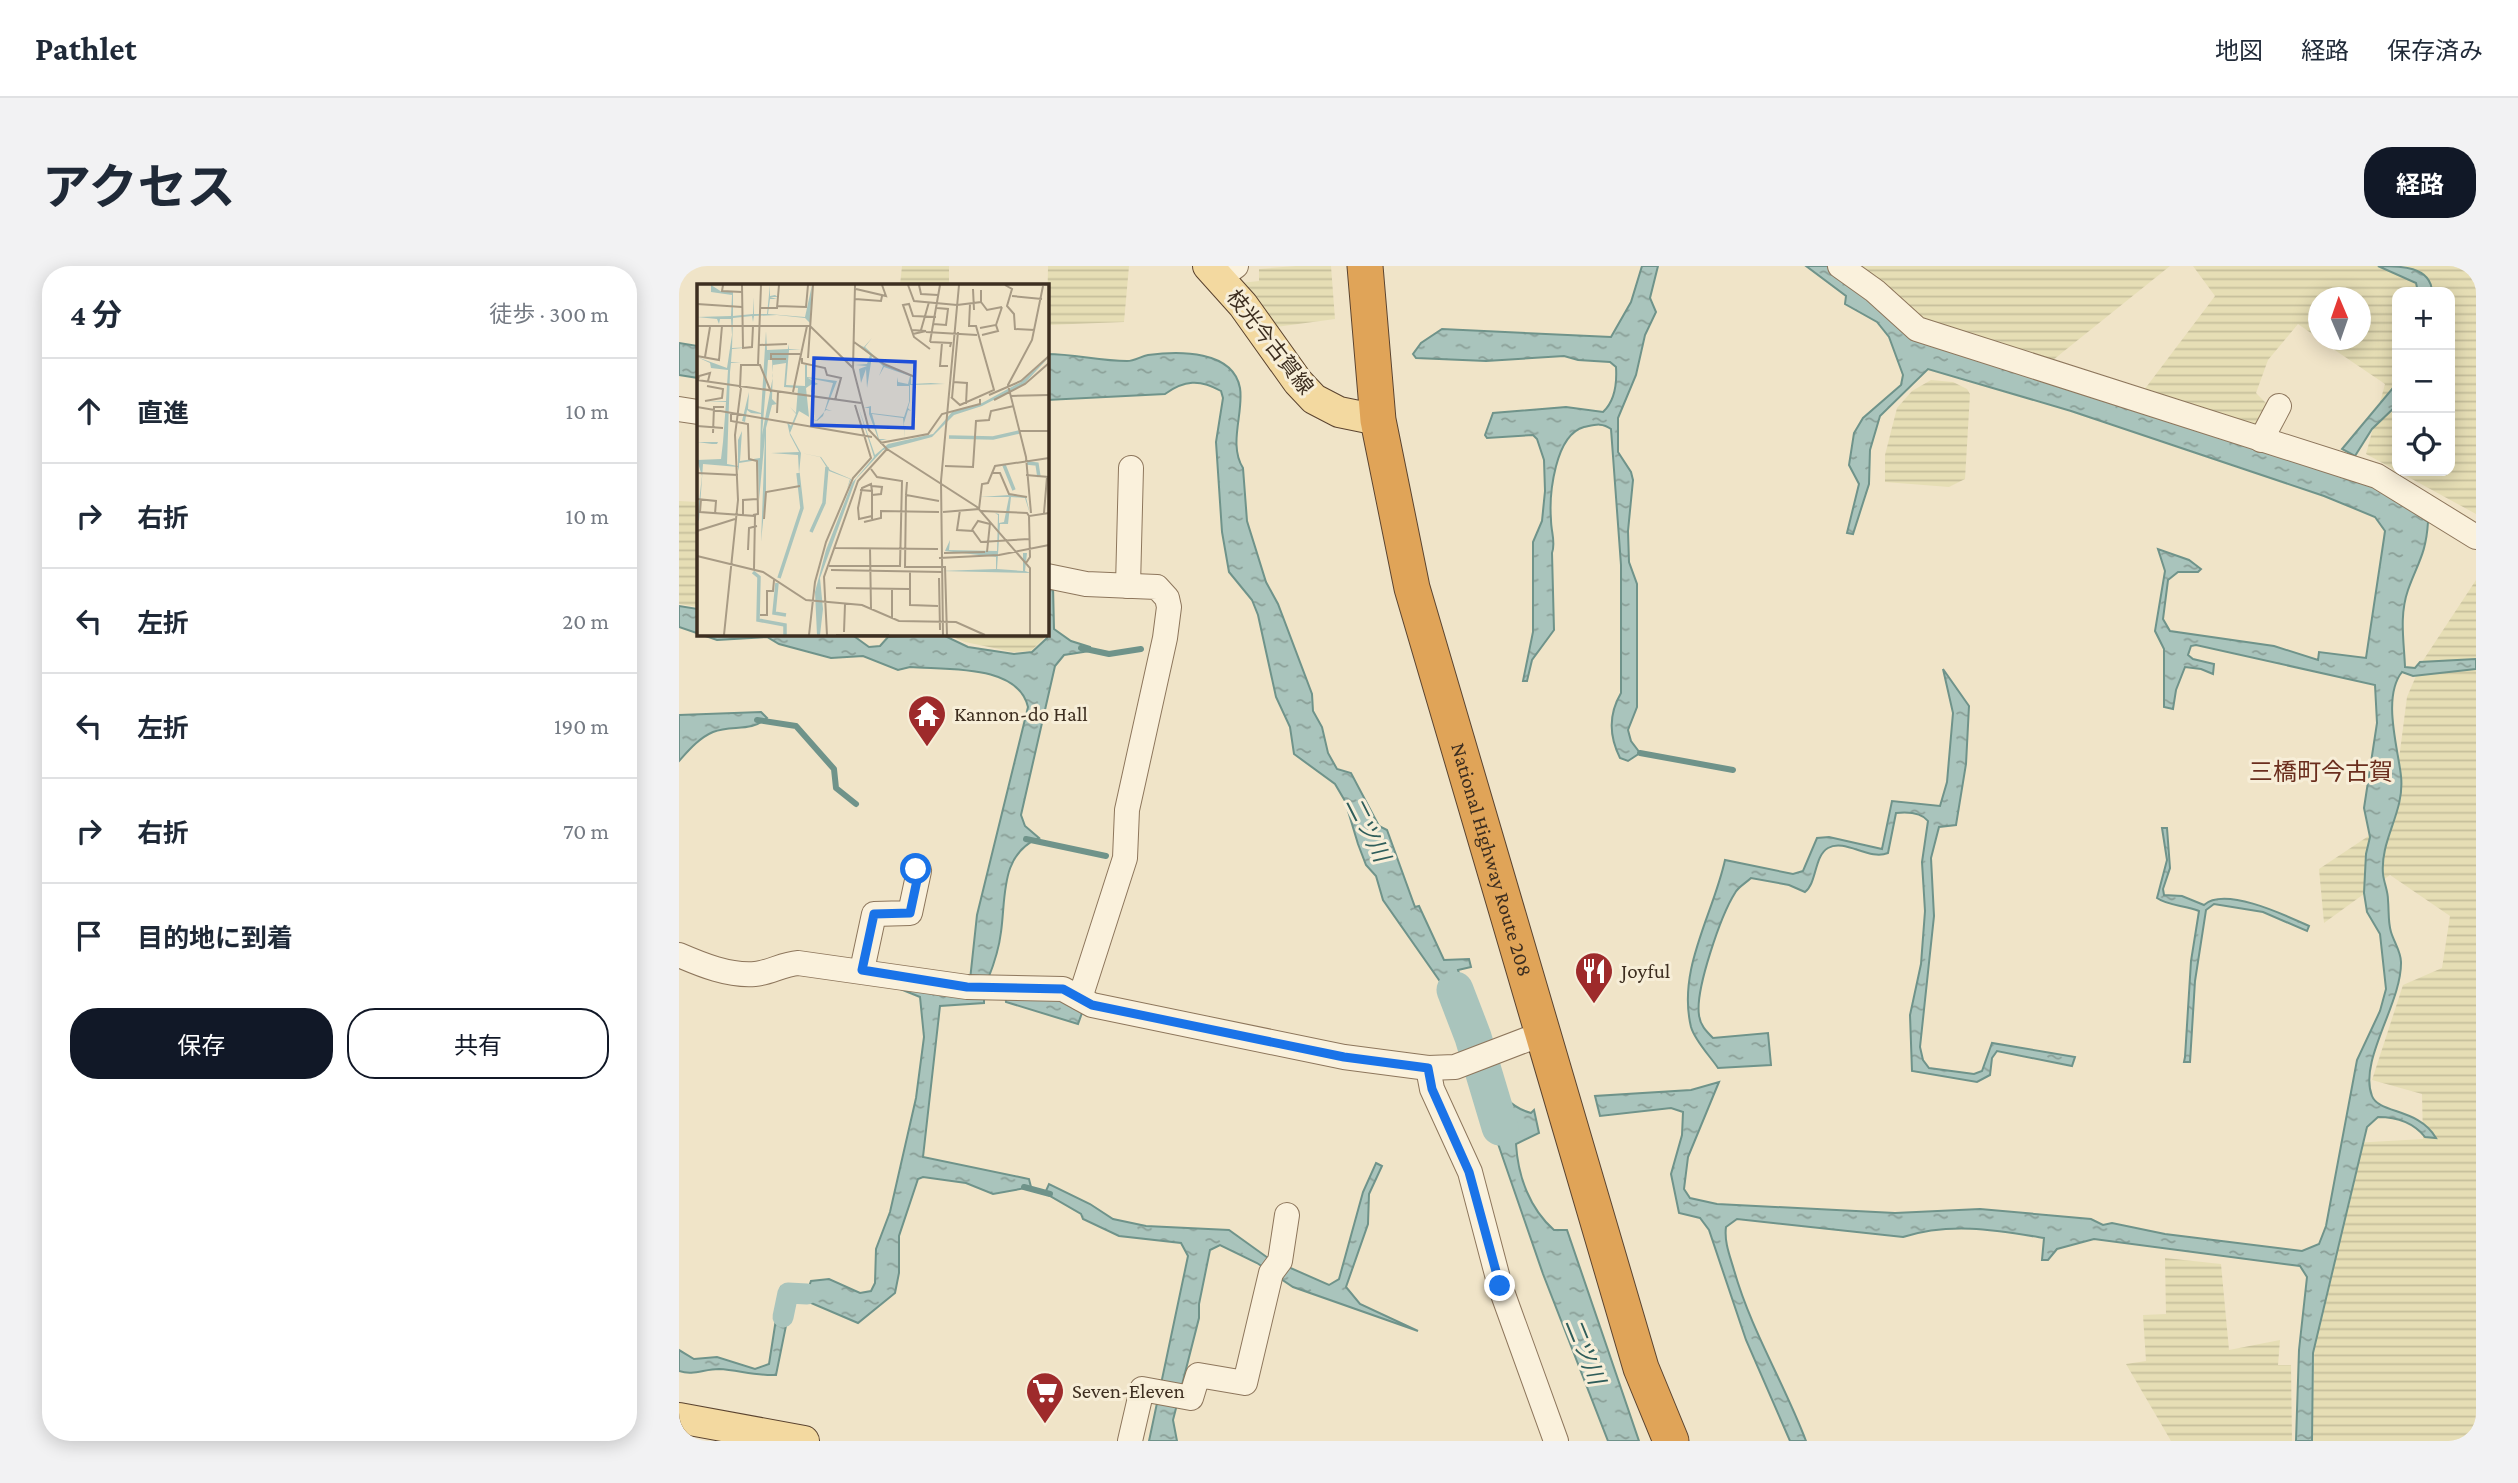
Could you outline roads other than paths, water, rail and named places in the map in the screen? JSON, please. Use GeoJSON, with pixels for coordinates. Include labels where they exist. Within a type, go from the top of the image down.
{"type":"FeatureCollection","features":[{"type":"Feature","properties":{"kind":"highway","name":"National Highway Route 208"},"geometry":{"type":"LineString","coordinates":[[1365,266],[1378,420],[1412,587],[1641,1368],[1671,1441]]}},
{"type":"Feature","properties":{"kind":"main road","name":"枝光今古賀線"},"geometry":{"type":"LineString","coordinates":[[1221,270],[1298,382],[1314,399],[1339,412],[1378,420]]}},
{"type":"Feature","properties":{"kind":"main road"},"geometry":{"type":"LineString","coordinates":[[679,1418],[804,1441]]}},
{"type":"Feature","properties":{"kind":"street"},"geometry":{"type":"LineString","coordinates":[[1840,266],[1875,292],[1917,330],[2377,476],[2476,537]]}},
{"type":"Feature","properties":{"kind":"street"},"geometry":{"type":"LineString","coordinates":[[2261,440],[2279,407]]}},
{"type":"Feature","properties":{"kind":"street"},"geometry":{"type":"LineString","coordinates":[[679,409],[697,412]]}},
{"type":"Feature","properties":{"kind":"street"},"geometry":{"type":"LineString","coordinates":[[1128,586],[1131,468]]}},
{"type":"Feature","properties":{"kind":"street"},"geometry":{"type":"LineString","coordinates":[[1048,576],[1086,584],[1157,587],[1167,598],[1165,638],[1127,810],[1125,859],[1080,998]]}},
{"type":"Feature","properties":{"kind":"street"},"geometry":{"type":"LineString","coordinates":[[862,970],[874,914],[910,913],[919,871],[916,869]]}},
{"type":"Feature","properties":{"kind":"street"},"geometry":{"type":"LineString","coordinates":[[679,955],[713,969],[756,974],[782,965],[798,963],[977,987],[1063,989],[1092,1005],[1305,1049],[1428,1068],[1466,1063],[1541,1034]]}},
{"type":"Feature","properties":{"kind":"street"},"geometry":{"type":"LineString","coordinates":[[1428,1068],[1432,1089],[1469,1172],[1500,1286],[1556,1441]]}},
{"type":"Feature","properties":{"kind":"street"},"geometry":{"type":"LineString","coordinates":[[1131,1441],[1142,1389],[1191,1398],[1198,1375],[1245,1383],[1287,1215]]}},
{"type":"Feature","properties":{"kind":"water"},"geometry":{"type":"Polygon","coordinates":[[[1642,266],[1658,266],[1650,298],[1656,312],[1645,335],[1636,375],[1618,418],[1618,452],[1633,480],[1628,531],[1629,562],[1637,584],[1637,707],[1628,730],[1631,741],[1640,753],[1628,761],[1620,758],[1611,726],[1621,693],[1621,565],[1611,429],[1601,425],[1584,427],[1574,432],[1560,453],[1553,481],[1551,509],[1554,630],[1532,660],[1527,681],[1523,681],[1533,632],[1533,542],[1542,521],[1544,460],[1533,435],[1487,438],[1485,435],[1493,413],[1566,407],[1603,412],[1614,391],[1616,367],[1610,362],[1578,360],[1564,356],[1486,361],[1416,358],[1413,354],[1421,343],[1442,329],[1611,337],[1631,302],[1642,266]]]}},
{"type":"Feature","properties":{"kind":"water"},"geometry":{"type":"Polygon","coordinates":[[[1806,266],[1829,266],[1887,310],[2374,483],[2428,522],[2423,550],[2405,600],[2405,667],[2415,668],[2420,662],[2476,659],[2476,669],[2413,676],[2402,672],[2396,682],[2392,709],[2401,789],[2385,849],[2383,874],[2390,928],[2401,962],[2395,995],[2375,1049],[2369,1082],[2376,1102],[2420,1121],[2436,1138],[2425,1137],[2410,1124],[2392,1118],[2378,1117],[2367,1127],[2313,1353],[2312,1441],[2296,1441],[2299,1350],[2307,1277],[2300,1266],[2094,1239],[2057,1249],[2048,1260],[2042,1260],[2044,1238],[2008,1232],[1956,1229],[1921,1232],[1903,1237],[1737,1219],[1726,1227],[1734,1270],[1749,1314],[1806,1441],[1790,1441],[1746,1340],[1709,1230],[1700,1218],[1679,1213],[1671,1174],[1682,1135],[1683,1112],[1671,1108],[1600,1116],[1595,1096],[1691,1090],[1719,1082],[1688,1157],[1684,1189],[1690,1198],[1717,1204],[1895,1213],[1980,1209],[2091,1219],[2103,1225],[2112,1223],[2165,1234],[2302,1251],[2319,1244],[2326,1226],[2357,1060],[2380,1011],[2386,989],[2380,934],[2367,912],[2364,893],[2366,854],[2370,837],[2364,808],[2377,723],[2375,685],[2196,645],[2191,646],[2188,655],[2193,659],[2214,664],[2213,674],[2185,667],[2176,690],[2173,709],[2164,707],[2164,649],[2155,631],[2165,571],[2158,549],[2189,560],[2201,569],[2198,572],[2178,572],[2168,580],[2163,619],[2170,631],[2274,646],[2318,660],[2319,652],[2366,658],[2385,531],[2375,517],[2324,496],[2071,411],[1928,369],[1880,416],[1870,450],[1869,484],[1853,534],[1847,533],[1859,484],[1849,465],[1854,433],[1863,418],[1901,385],[1903,375],[1889,337],[1877,322],[1845,304],[1846,296],[1806,266]]]}},
{"type":"Feature","properties":{"kind":"water"},"geometry":{"type":"Polygon","coordinates":[[[2378,266],[2413,269],[2426,277],[2431,287],[2417,287],[2416,283],[2378,266]]]}},
{"type":"Feature","properties":{"kind":"water"},"geometry":{"type":"Polygon","coordinates":[[[679,343],[697,346],[697,378],[679,375],[679,343]]]}},
{"type":"Feature","properties":{"kind":"water"},"geometry":{"type":"Polygon","coordinates":[[[1048,354],[1127,361],[1148,355],[1189,354],[1216,360],[1227,366],[1235,376],[1241,398],[1237,449],[1243,468],[1247,521],[1266,582],[1278,604],[1312,694],[1313,711],[1322,727],[1328,753],[1337,769],[1351,773],[1379,826],[1387,830],[1415,907],[1419,906],[1444,960],[1469,959],[1471,967],[1458,970],[1476,1035],[1471,1038],[1453,1000],[1383,900],[1376,876],[1366,865],[1345,801],[1335,784],[1294,754],[1290,727],[1276,697],[1258,615],[1252,600],[1229,572],[1222,532],[1216,442],[1223,398],[1221,391],[1206,384],[1192,383],[1179,386],[1165,394],[1048,400],[1048,354]]]}},
{"type":"Feature","properties":{"kind":"water"},"geometry":{"type":"Polygon","coordinates":[[[2392,389],[2392,410],[2372,429],[2355,456],[2342,449],[2392,389]]]}},
{"type":"Feature","properties":{"kind":"water"},"geometry":{"type":"Polygon","coordinates":[[[1048,586],[1053,586],[1054,629],[1071,641],[1090,647],[1089,651],[1064,655],[1055,666],[1021,815],[1025,826],[1039,838],[1026,845],[1011,866],[1005,891],[999,944],[988,979],[970,980],[977,915],[1028,707],[1022,693],[1011,683],[979,672],[910,667],[898,670],[863,656],[831,658],[779,644],[767,637],[717,640],[702,635],[852,635],[869,647],[880,646],[888,637],[943,635],[968,647],[1014,654],[1032,652],[1048,635],[1048,586]]]}},
{"type":"Feature","properties":{"kind":"water"},"geometry":{"type":"Polygon","coordinates":[[[679,606],[697,609],[697,634],[679,627],[679,606]]]}},
{"type":"Feature","properties":{"kind":"water"},"geometry":{"type":"Polygon","coordinates":[[[1943,669],[1969,706],[1966,764],[1956,825],[1939,827],[1931,858],[1934,916],[1920,1047],[1923,1060],[1929,1068],[1974,1074],[1982,1071],[1992,1043],[2075,1057],[2072,1066],[1997,1051],[1992,1058],[1990,1075],[1977,1082],[1912,1071],[1910,1015],[1921,964],[1925,911],[1922,862],[1928,821],[1917,814],[1896,813],[1888,853],[1873,854],[1835,846],[1823,852],[1812,882],[1805,892],[1789,885],[1751,878],[1736,891],[1710,953],[1701,988],[1700,1019],[1713,1038],[1768,1033],[1771,1065],[1718,1068],[1693,1032],[1688,1005],[1692,963],[1725,860],[1793,874],[1803,871],[1817,838],[1829,837],[1882,849],[1892,801],[1940,806],[1947,782],[1953,713],[1943,669]]]}},
{"type":"Feature","properties":{"kind":"water"},"geometry":{"type":"Polygon","coordinates":[[[761,712],[767,718],[761,723],[713,732],[699,741],[679,761],[679,715],[761,712]]]}},
{"type":"Feature","properties":{"kind":"water"},"geometry":{"type":"Polygon","coordinates":[[[2162,828],[2167,828],[2170,868],[2163,889],[2164,895],[2182,896],[2204,905],[2214,900],[2241,901],[2272,910],[2309,926],[2307,931],[2263,912],[2214,904],[2206,910],[2195,981],[2190,1062],[2184,1062],[2191,961],[2199,911],[2166,903],[2157,898],[2167,860],[2162,828]]]}},
{"type":"Feature","properties":{"kind":"water"},"geometry":{"type":"Polygon","coordinates":[[[888,984],[984,994],[984,1003],[940,1006],[923,1157],[1029,1179],[1031,1187],[993,1194],[966,1183],[923,1177],[918,1179],[899,1236],[899,1273],[895,1293],[858,1323],[804,1300],[811,1281],[829,1279],[860,1293],[871,1291],[875,1283],[876,1249],[890,1212],[916,1098],[924,1037],[920,997],[888,984]]]}},
{"type":"Feature","properties":{"kind":"water"},"geometry":{"type":"Polygon","coordinates":[[[1005,992],[1058,998],[1076,1006],[1082,1013],[1078,1024],[1006,1002],[1005,992]]]}},
{"type":"Feature","properties":{"kind":"water"},"geometry":{"type":"Polygon","coordinates":[[[1493,1078],[1499,1090],[1512,1104],[1531,1113],[1534,1110],[1539,1133],[1516,1144],[1519,1168],[1527,1192],[1538,1212],[1554,1230],[1567,1230],[1639,1441],[1608,1441],[1543,1274],[1477,1083],[1493,1078]]]}},
{"type":"Feature","properties":{"kind":"water"},"geometry":{"type":"Polygon","coordinates":[[[1376,1163],[1382,1166],[1369,1194],[1368,1224],[1346,1287],[1360,1304],[1418,1331],[1293,1287],[1257,1263],[1220,1245],[1210,1250],[1199,1304],[1199,1318],[1173,1420],[1177,1441],[1149,1441],[1188,1256],[1181,1243],[1119,1236],[1083,1219],[1081,1214],[1045,1193],[1049,1184],[1090,1204],[1113,1219],[1146,1226],[1229,1230],[1268,1258],[1329,1285],[1339,1279],[1363,1192],[1376,1163]]]}},
{"type":"Feature","properties":{"kind":"water"},"geometry":{"type":"Polygon","coordinates":[[[781,1287],[792,1290],[792,1296],[776,1375],[719,1369],[694,1373],[679,1371],[679,1350],[694,1359],[717,1357],[755,1369],[769,1364],[781,1287]]]}},
{"type":"Feature","properties":{"kind":"waterway"},"geometry":{"type":"LineString","coordinates":[[1081,648],[1109,654],[1141,649]]}},
{"type":"Feature","properties":{"kind":"waterway"},"geometry":{"type":"LineString","coordinates":[[757,720],[796,726],[834,769],[836,788],[856,804]]}},
{"type":"Feature","properties":{"kind":"waterway"},"geometry":{"type":"LineString","coordinates":[[1640,753],[1733,770]]}},
{"type":"Feature","properties":{"kind":"waterway"},"geometry":{"type":"LineString","coordinates":[[1026,839],[1106,856]]}},
{"type":"Feature","properties":{"kind":"waterway","name":"二ツ川"},"geometry":{"type":"LineString","coordinates":[[1455,990],[1473,1037],[1500,1127]]}},
{"type":"Feature","properties":{"kind":"waterway"},"geometry":{"type":"LineString","coordinates":[[1024,1187],[1050,1194]]}},
{"type":"Feature","properties":{"kind":"waterway"},"geometry":{"type":"LineString","coordinates":[[783,1317],[788,1293],[807,1294]]}},
{"type":"Feature","properties":{"kind":"place","name":"Kannon-do Hall"},"geometry":{"type":"Point","coordinates":[927,748]}},
{"type":"Feature","properties":{"kind":"place","name":"Joyful"},"geometry":{"type":"Point","coordinates":[1594,1005]}},
{"type":"Feature","properties":{"kind":"place","name":"Seven-Eleven"},"geometry":{"type":"Point","coordinates":[1045,1425]}},
{"type":"Feature","properties":{"kind":"district","name":"三橋町今古賀"},"geometry":{"type":"Point","coordinates":[2321,771]}}]}
